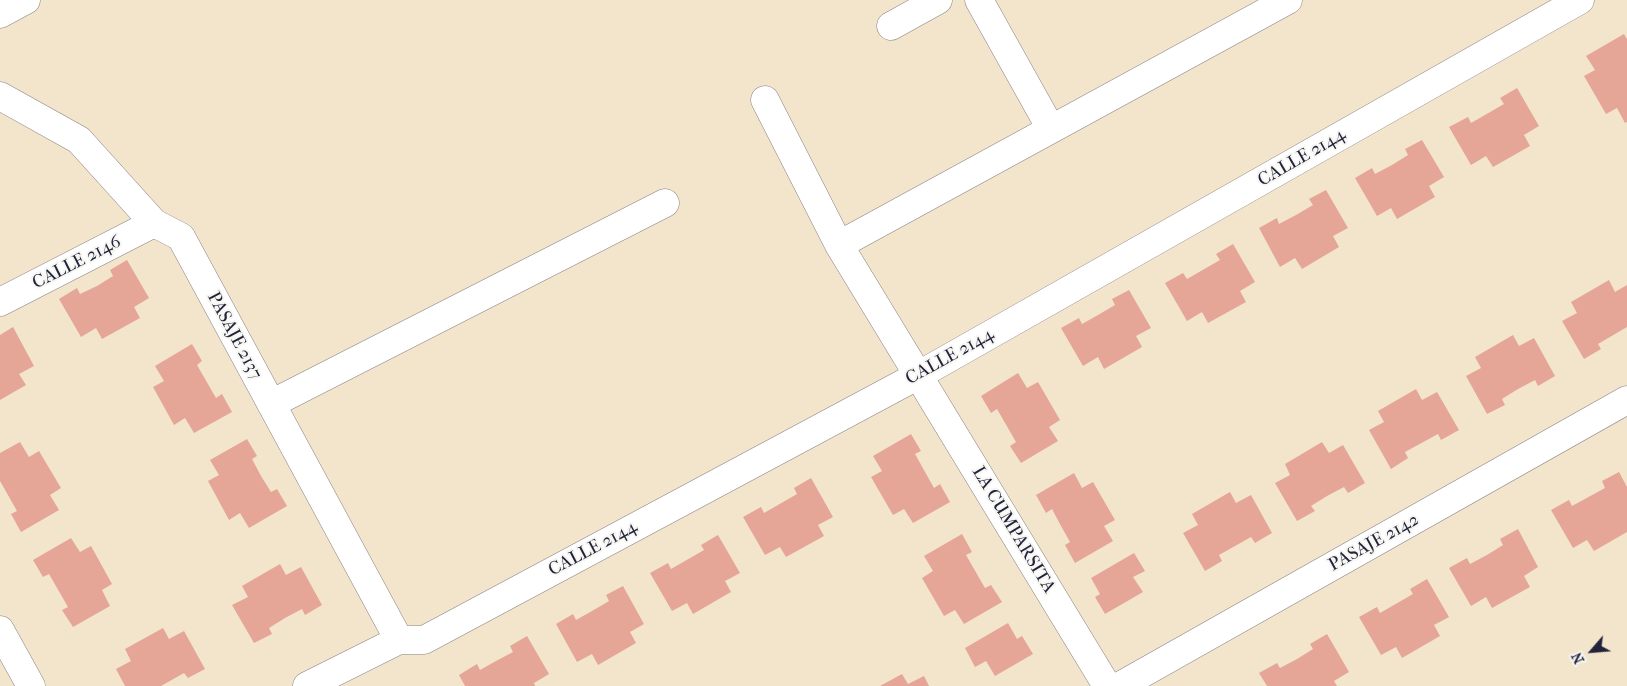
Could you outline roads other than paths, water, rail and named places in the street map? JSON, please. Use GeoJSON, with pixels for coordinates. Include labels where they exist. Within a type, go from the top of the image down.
{"type":"FeatureCollection","features":[{"type":"Feature","properties":{"kind":"street"},"geometry":{"type":"LineString","coordinates":[[0,14],[26,0]]}},
{"type":"Feature","properties":{"kind":"street"},"geometry":{"type":"LineString","coordinates":[[890,26],[938,0]]}},
{"type":"Feature","properties":{"kind":"street"},"geometry":{"type":"LineString","coordinates":[[980,0],[1051,129]]}},
{"type":"Feature","properties":{"kind":"street"},"geometry":{"type":"LineString","coordinates":[[839,244],[1288,0]]}},
{"type":"Feature","properties":{"kind":"street","name":"CALLE 2144"},"geometry":{"type":"LineString","coordinates":[[307,686],[399,640],[424,640],[919,375],[1580,0]]}},
{"type":"Feature","properties":{"kind":"street","name":"PASAJE 2137"},"geometry":{"type":"LineString","coordinates":[[0,96],[80,140],[154,223],[180,237],[399,640]]}},
{"type":"Feature","properties":{"kind":"street","name":"LA CUMPARSITA"},"geometry":{"type":"LineString","coordinates":[[765,100],[839,244],[1107,686]]}},
{"type":"Feature","properties":{"kind":"street"},"geometry":{"type":"LineString","coordinates":[[271,404],[665,203]]}},
{"type":"Feature","properties":{"kind":"street","name":"CALLE 2146"},"geometry":{"type":"LineString","coordinates":[[0,302],[154,223]]}},
{"type":"Feature","properties":{"kind":"street","name":"PASAJE 2142"},"geometry":{"type":"LineString","coordinates":[[1120,686],[1627,400]]}},
{"type":"Feature","properties":{"kind":"street"},"geometry":{"type":"LineString","coordinates":[[0,630],[31,686]]}}]}
